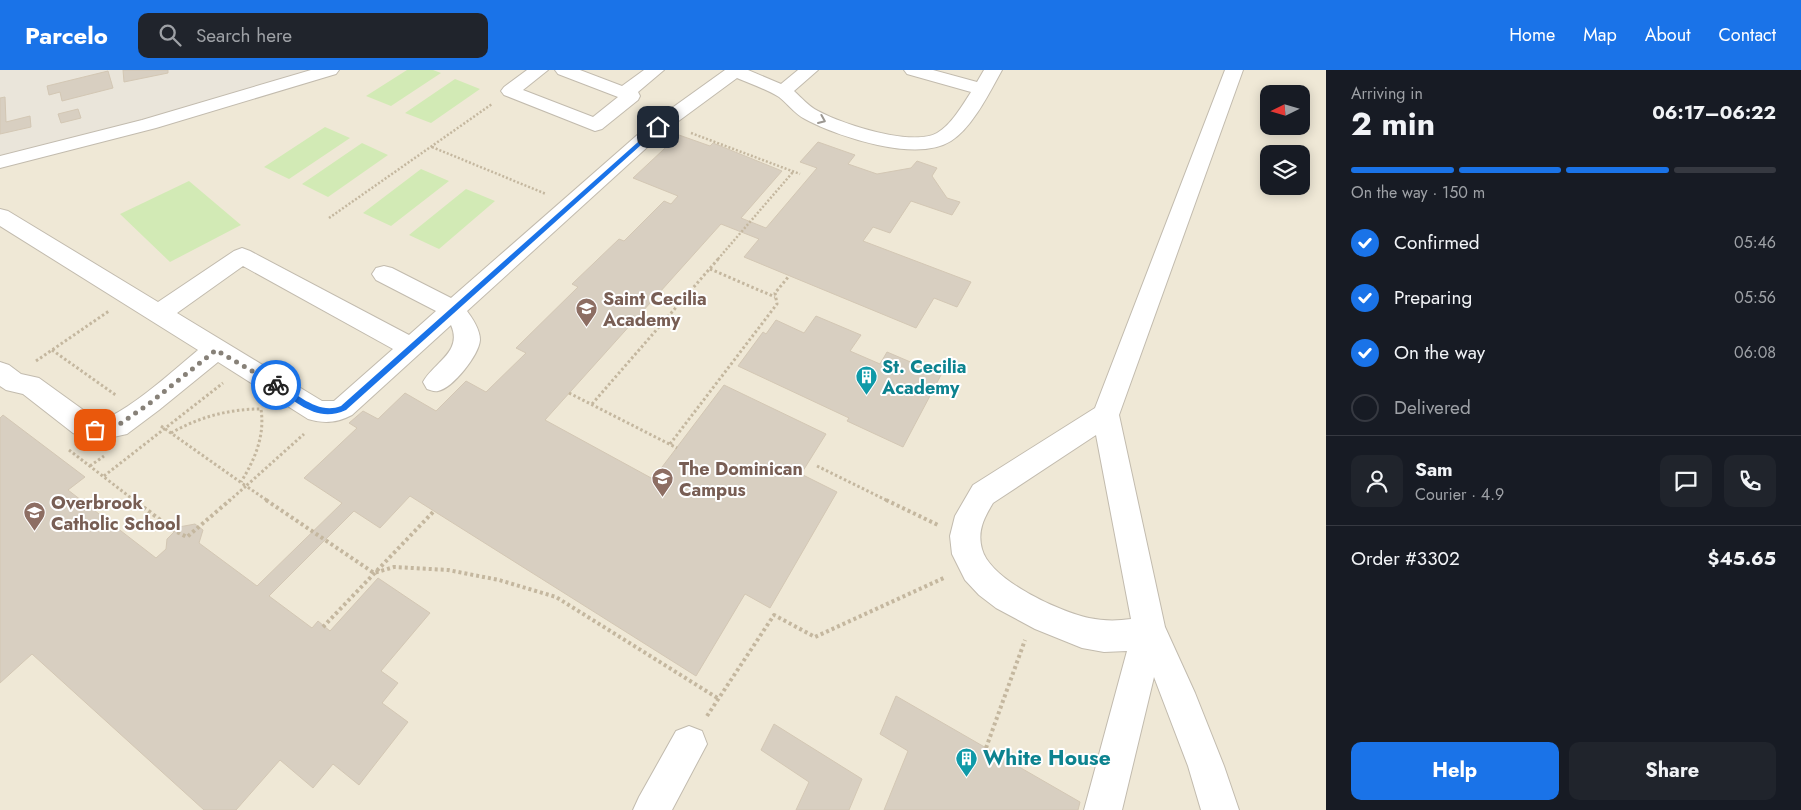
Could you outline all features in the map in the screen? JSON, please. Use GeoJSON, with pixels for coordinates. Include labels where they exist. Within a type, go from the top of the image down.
{"type":"FeatureCollection","features":[{"type":"Feature","properties":{"kind":"lane"},"geometry":{"type":"LineString","coordinates":[[0,162],[149,124],[330,70]]}},
{"type":"Feature","properties":{"kind":"lane"},"geometry":{"type":"LineString","coordinates":[[510,91],[540,70]]}},
{"type":"Feature","properties":{"kind":"lane"},"geometry":{"type":"LineString","coordinates":[[564,70],[620,101],[650,122]]}},
{"type":"Feature","properties":{"kind":"lane"},"geometry":{"type":"LineString","coordinates":[[510,91],[595,125],[655,70]]}},
{"type":"Feature","properties":{"kind":"lane"},"geometry":{"type":"LineString","coordinates":[[783,92],[808,70]]}},
{"type":"Feature","properties":{"kind":"lane"},"geometry":{"type":"LineString","coordinates":[[913,70],[980,89]]}},
{"type":"Feature","properties":{"kind":"lane"},"geometry":{"type":"LineString","coordinates":[[0,216],[216,350],[317,411],[326,413],[343,408],[571,204],[650,122],[736,71],[783,92],[801,109],[819,119],[891,141],[912,143],[935,141],[943,138],[957,126],[993,70]]}},
{"type":"Feature","properties":{"kind":"lane"},"geometry":{"type":"LineString","coordinates":[[1220,810],[1206,766],[1178,693],[1149,629],[1106,415],[1234,70]]}},
{"type":"Feature","properties":{"kind":"lane"},"geometry":{"type":"LineString","coordinates":[[158,314],[242,256],[411,347]]}},
{"type":"Feature","properties":{"kind":"lane"},"geometry":{"type":"LineString","coordinates":[[384,274],[452,309],[465,327],[468,347],[462,356],[436,382]]}},
{"type":"Feature","properties":{"kind":"lane"},"geometry":{"type":"LineString","coordinates":[[0,372],[15,384],[30,385],[83,425],[95,430],[117,426],[150,403],[216,350]]}},
{"type":"Feature","properties":{"kind":"lane"},"geometry":{"type":"LineString","coordinates":[[1106,415],[984,494],[972,508],[968,552],[981,578],[993,589],[1034,613],[1063,625],[1103,636],[1133,635],[1149,629]]}},
{"type":"Feature","properties":{"kind":"lane"},"geometry":{"type":"LineString","coordinates":[[1103,810],[1149,629]]}},
{"type":"Feature","properties":{"kind":"lane"},"geometry":{"type":"LineString","coordinates":[[652,810],[689,744]]}},
{"type":"Feature","properties":{"kind":"path"},"geometry":{"type":"LineString","coordinates":[[329,218],[510,91]]}},
{"type":"Feature","properties":{"kind":"path"},"geometry":{"type":"LineString","coordinates":[[650,122],[800,174]]}},
{"type":"Feature","properties":{"kind":"path"},"geometry":{"type":"LineString","coordinates":[[431,146],[571,204]]}},
{"type":"Feature","properties":{"kind":"path"},"geometry":{"type":"LineString","coordinates":[[592,404],[793,172]]}},
{"type":"Feature","properties":{"kind":"path"},"geometry":{"type":"LineString","coordinates":[[710,268],[776,297]]}},
{"type":"Feature","properties":{"kind":"path"},"geometry":{"type":"LineString","coordinates":[[670,444],[777,304],[775,293],[789,276]]}},
{"type":"Feature","properties":{"kind":"path"},"geometry":{"type":"LineString","coordinates":[[32,364],[130,296]]}},
{"type":"Feature","properties":{"kind":"path"},"geometry":{"type":"LineString","coordinates":[[52,350],[119,397]]}},
{"type":"Feature","properties":{"kind":"path"},"geometry":{"type":"LineString","coordinates":[[104,477],[228,379]]}},
{"type":"Feature","properties":{"kind":"path"},"geometry":{"type":"LineString","coordinates":[[569,393],[677,448]]}},
{"type":"Feature","properties":{"kind":"path"},"geometry":{"type":"LineString","coordinates":[[171,433],[183,426],[215,415],[237,410],[261,409],[262,426],[259,446],[250,468],[241,482]]}},
{"type":"Feature","properties":{"kind":"path"},"geometry":{"type":"LineString","coordinates":[[158,424],[374,573]]}},
{"type":"Feature","properties":{"kind":"path"},"geometry":{"type":"LineString","coordinates":[[68,449],[175,531],[187,538],[308,430]]}},
{"type":"Feature","properties":{"kind":"path"},"geometry":{"type":"LineString","coordinates":[[90,466],[105,455]]}},
{"type":"Feature","properties":{"kind":"path"},"geometry":{"type":"LineString","coordinates":[[817,466],[968,552]]}},
{"type":"Feature","properties":{"kind":"path"},"geometry":{"type":"LineString","coordinates":[[323,626],[434,511]]}},
{"type":"Feature","properties":{"kind":"path"},"geometry":{"type":"LineString","coordinates":[[689,744],[774,615],[815,637],[968,552]]}},
{"type":"Feature","properties":{"kind":"path"},"geometry":{"type":"LineString","coordinates":[[374,573],[394,567],[448,570],[500,580],[556,596],[719,699]]}},
{"type":"Feature","properties":{"kind":"path"},"geometry":{"type":"LineString","coordinates":[[986,748],[1034,613]]}},
{"type":"Feature","properties":{"kind":"shaded area"},"geometry":{"type":"Polygon","coordinates":[[[0,70],[313,70],[0,163],[0,70]]]}},
{"type":"Feature","properties":{"kind":"shaded area","name":"The Dominican Campus"},"geometry":{"type":"Polygon","coordinates":[[[315,70],[1326,70],[1326,810],[0,810],[0,161],[315,70]]]}},
{"type":"Feature","properties":{"kind":"green space"},"geometry":{"type":"Polygon","coordinates":[[[407,70],[433,70],[441,73],[391,106],[366,96],[407,70]]]}},
{"type":"Feature","properties":{"kind":"green space"},"geometry":{"type":"Polygon","coordinates":[[[455,79],[480,89],[431,123],[405,113],[455,79]]]}},
{"type":"Feature","properties":{"kind":"green space"},"geometry":{"type":"Polygon","coordinates":[[[325,127],[350,138],[289,179],[264,167],[325,127]]]}},
{"type":"Feature","properties":{"kind":"green space"},"geometry":{"type":"Polygon","coordinates":[[[362,143],[388,155],[328,197],[302,184],[362,143]]]}},
{"type":"Feature","properties":{"kind":"green space"},"geometry":{"type":"Polygon","coordinates":[[[421,169],[449,181],[391,226],[363,213],[421,169]]]}},
{"type":"Feature","properties":{"kind":"green space"},"geometry":{"type":"Polygon","coordinates":[[[189,181],[241,225],[170,262],[120,214],[189,181]]]}},
{"type":"Feature","properties":{"kind":"green space"},"geometry":{"type":"Polygon","coordinates":[[[466,189],[495,201],[439,249],[409,235],[466,189]]]}},
{"type":"Feature","properties":{"kind":"building"},"geometry":{"type":"Polygon","coordinates":[[[123,70],[168,70],[168,73],[124,82],[123,70]]]}},
{"type":"Feature","properties":{"kind":"building"},"geometry":{"type":"Polygon","coordinates":[[[108,71],[113,88],[62,101],[60,92],[49,95],[47,86],[108,71]]]}},
{"type":"Feature","properties":{"kind":"building"},"geometry":{"type":"Polygon","coordinates":[[[5,97],[6,122],[30,116],[31,127],[0,134],[0,98],[5,97]]]}},
{"type":"Feature","properties":{"kind":"building"},"geometry":{"type":"Polygon","coordinates":[[[78,109],[81,118],[61,123],[58,114],[78,109]]]}},
{"type":"Feature","properties":{"kind":"building"},"geometry":{"type":"Polygon","coordinates":[[[679,135],[710,146],[713,143],[782,171],[741,218],[766,228],[817,168],[800,162],[818,142],[855,155],[848,164],[877,174],[911,168],[917,161],[937,168],[932,176],[947,198],[960,202],[952,215],[911,201],[890,233],[873,227],[863,241],[971,282],[957,307],[934,298],[916,328],[744,257],[759,239],[721,224],[545,420],[653,479],[724,385],[826,434],[801,474],[837,492],[770,608],[745,594],[696,676],[410,496],[380,528],[354,511],[269,596],[312,628],[318,621],[330,631],[378,578],[430,613],[381,671],[398,683],[382,703],[408,722],[359,785],[333,764],[313,788],[280,760],[236,810],[204,810],[32,654],[0,683],[0,418],[3,415],[85,477],[68,490],[156,558],[166,549],[167,539],[179,527],[195,524],[203,530],[199,543],[257,586],[342,503],[304,478],[357,428],[349,423],[363,411],[378,419],[405,393],[436,411],[466,381],[486,392],[526,353],[516,348],[578,287],[572,284],[619,239],[624,241],[664,201],[671,204],[678,196],[633,178],[679,135]]]}},
{"type":"Feature","properties":{"kind":"building","name":"St. Cecilia Academy"},"geometry":{"type":"Polygon","coordinates":[[[816,316],[861,335],[850,351],[880,364],[887,352],[941,375],[903,447],[847,421],[849,418],[738,366],[763,332],[766,334],[776,320],[804,333],[816,316]]]}},
{"type":"Feature","properties":{"kind":"building","name":"White House"},"geometry":{"type":"Polygon","coordinates":[[[896,696],[1080,802],[1078,810],[884,810],[908,751],[880,734],[896,696]]]}},
{"type":"Feature","properties":{"kind":"building"},"geometry":{"type":"Polygon","coordinates":[[[774,724],[862,779],[849,810],[796,810],[809,782],[761,750],[774,724]]]}},
{"type":"Feature","properties":{"kind":"way so far"},"geometry":{"type":"LineString","coordinates":[[95,430],[117,426],[150,403],[216,350],[276,385]]}},
{"type":"Feature","properties":{"kind":"place","name":"Saint Cecilia Academy"},"geometry":{"type":"Point","coordinates":[587,328]}},
{"type":"Feature","properties":{"kind":"place","name":"St. Cecilia Academy"},"geometry":{"type":"Point","coordinates":[866,396]}},
{"type":"Feature","properties":{"kind":"place","name":"The Dominican Campus"},"geometry":{"type":"Point","coordinates":[663,498]}},
{"type":"Feature","properties":{"kind":"place","name":"Overbrook Catholic School"},"geometry":{"type":"Point","coordinates":[35,532]}},
{"type":"Feature","properties":{"kind":"place","name":"White House"},"geometry":{"type":"Point","coordinates":[967,777]}},
{"type":"Feature","properties":{"kind":"route"},"geometry":{"type":"LineString","coordinates":[[276,385],[317,411],[335,412],[343,408],[658,127]]}}]}
